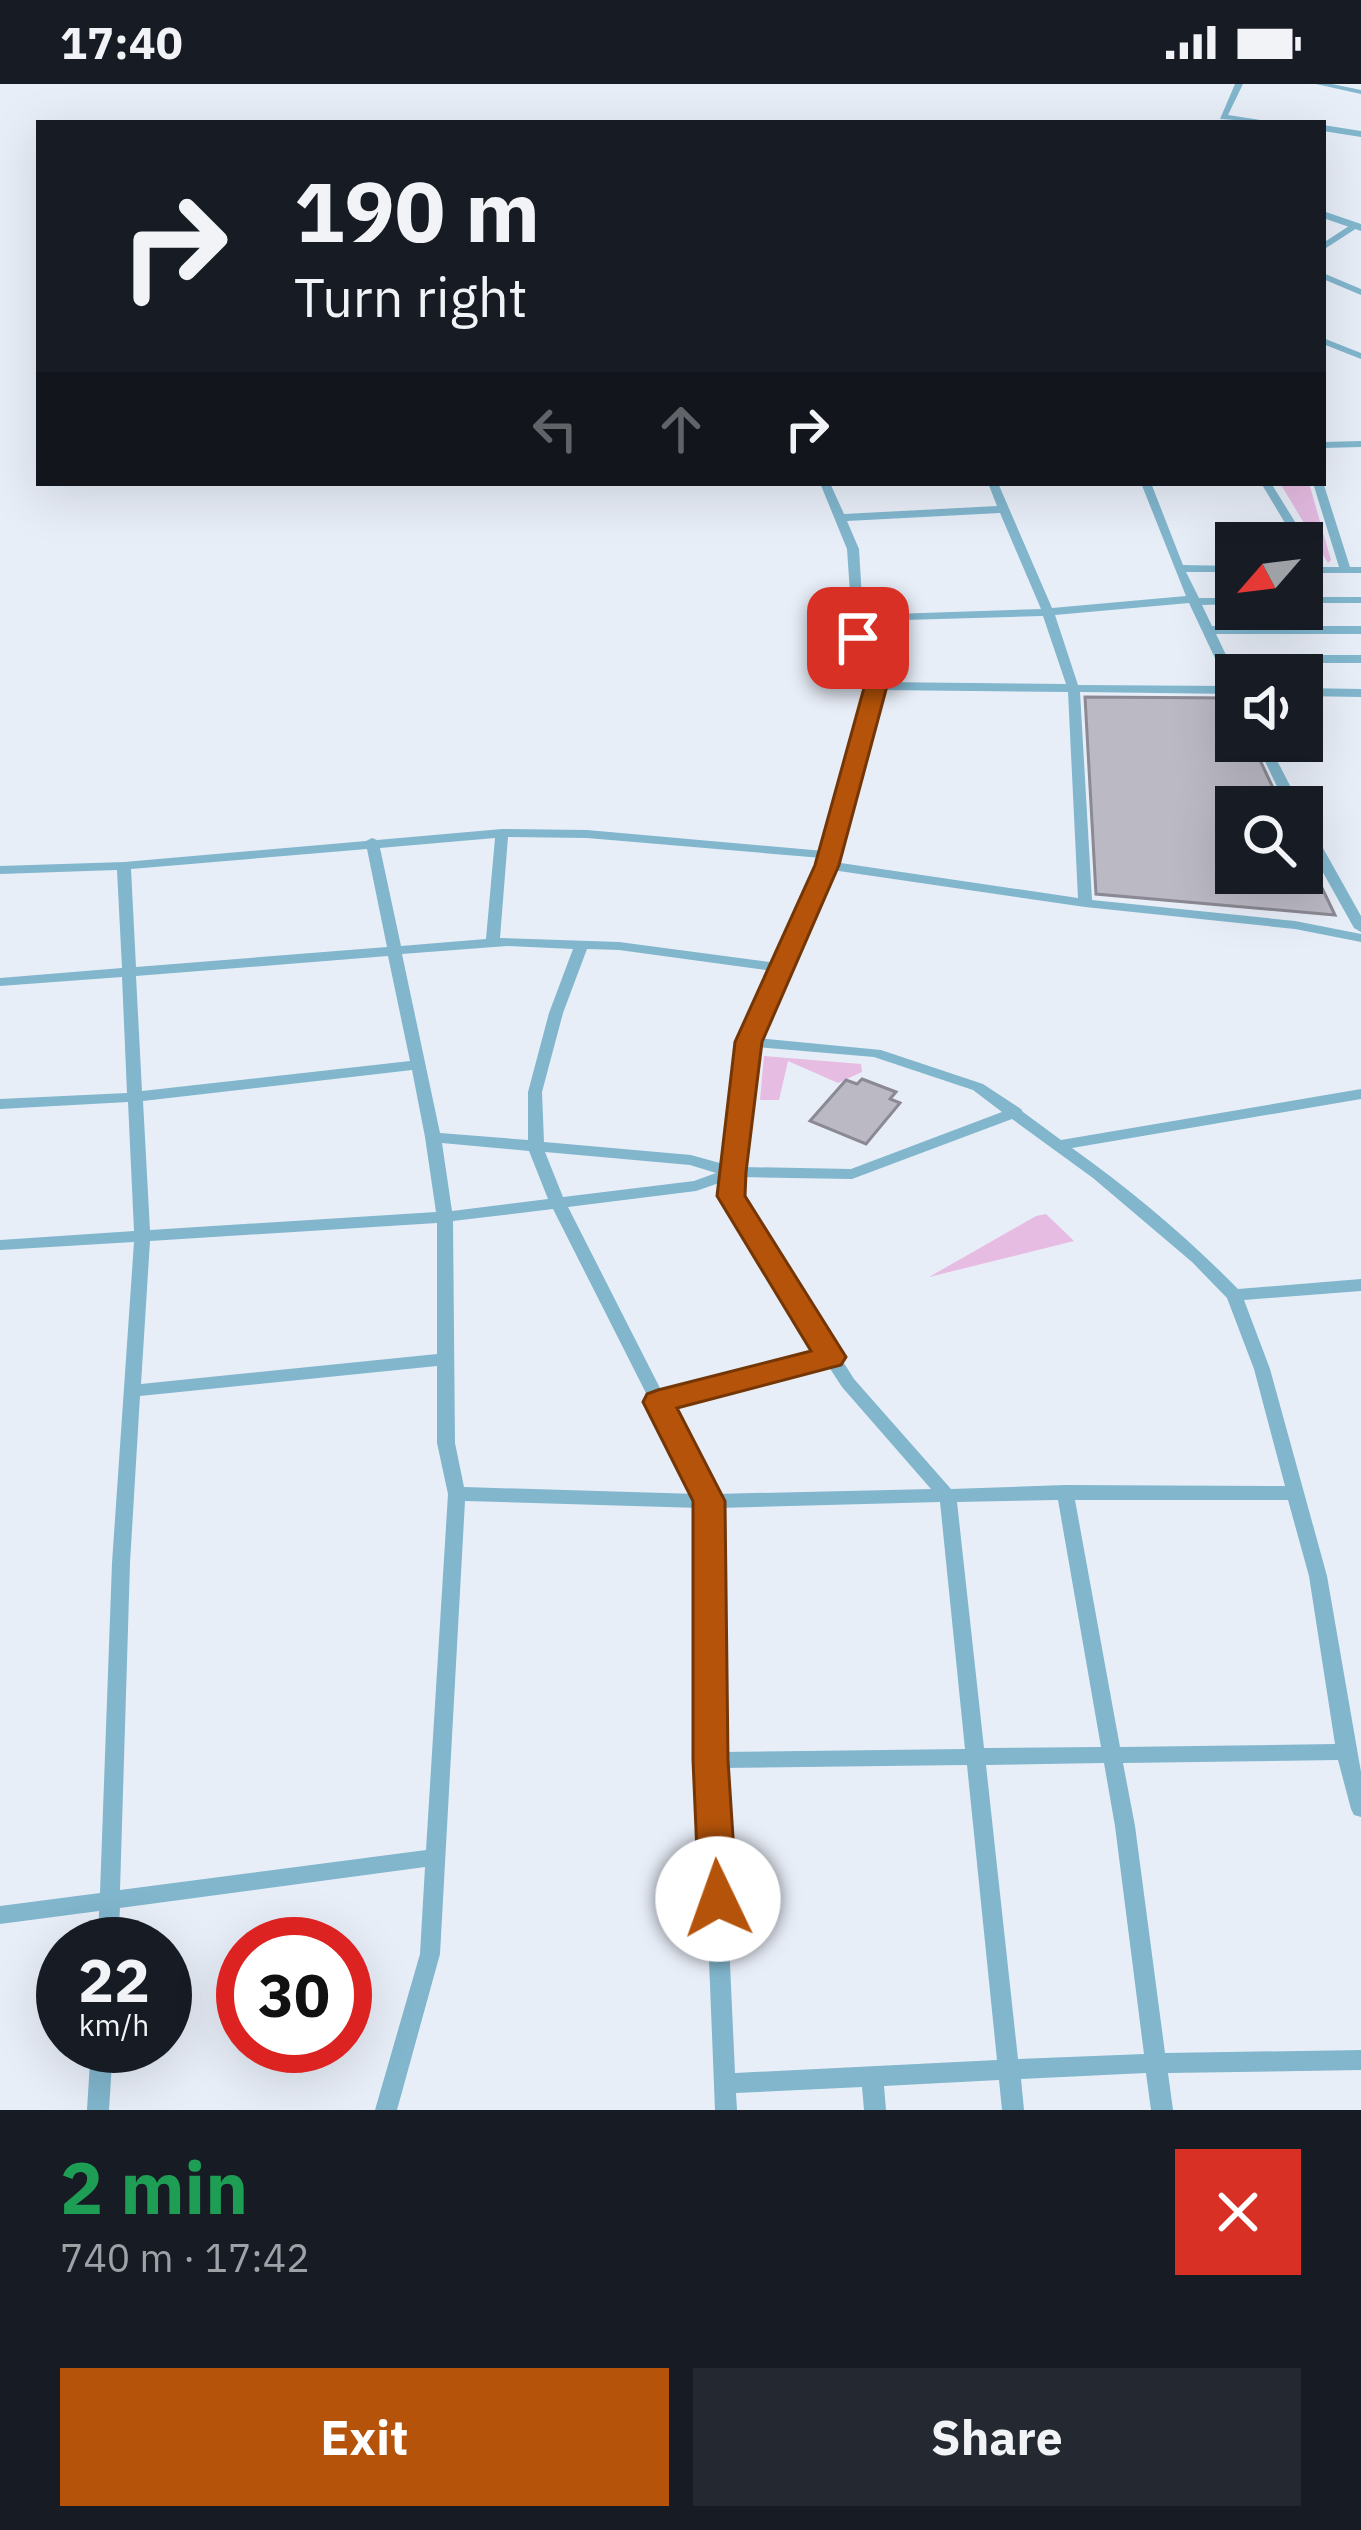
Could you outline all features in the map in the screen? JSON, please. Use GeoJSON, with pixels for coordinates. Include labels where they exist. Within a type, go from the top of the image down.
{"type":"FeatureCollection","features":[{"type":"Feature","properties":{"kind":"street"},"geometry":{"type":"LineString","coordinates":[[1239,84],[1223,117],[1250,120]]}},
{"type":"Feature","properties":{"kind":"street"},"geometry":{"type":"LineString","coordinates":[[1320,84],[1361,92]]}},
{"type":"Feature","properties":{"kind":"street"},"geometry":{"type":"LineString","coordinates":[[1326,128],[1361,134]]}},
{"type":"Feature","properties":{"kind":"street"},"geometry":{"type":"LineString","coordinates":[[1326,215],[1359,226]]}},
{"type":"Feature","properties":{"kind":"street"},"geometry":{"type":"LineString","coordinates":[[1326,245],[1359,226]]}},
{"type":"Feature","properties":{"kind":"street"},"geometry":{"type":"LineString","coordinates":[[1326,277],[1361,292]]}},
{"type":"Feature","properties":{"kind":"street"},"geometry":{"type":"LineString","coordinates":[[1326,342],[1361,356]]}},
{"type":"Feature","properties":{"kind":"street"},"geometry":{"type":"LineString","coordinates":[[1326,445],[1361,444]]}},
{"type":"Feature","properties":{"kind":"street"},"geometry":{"type":"LineString","coordinates":[[826,486],[853,549],[867,680],[876,686],[1215,690]]}},
{"type":"Feature","properties":{"kind":"street"},"geometry":{"type":"LineString","coordinates":[[994,486],[1048,612],[1074,691],[1085,903]]}},
{"type":"Feature","properties":{"kind":"street"},"geometry":{"type":"LineString","coordinates":[[1148,486],[1219,654]]}},
{"type":"Feature","properties":{"kind":"street"},"geometry":{"type":"LineString","coordinates":[[1268,486],[1290,522]]}},
{"type":"Feature","properties":{"kind":"street"},"geometry":{"type":"LineString","coordinates":[[1319,486],[1345,569]]}},
{"type":"Feature","properties":{"kind":"street"},"geometry":{"type":"LineString","coordinates":[[840,518],[1004,509]]}},
{"type":"Feature","properties":{"kind":"street"},"geometry":{"type":"LineString","coordinates":[[1340,553],[1361,553]]}},
{"type":"Feature","properties":{"kind":"street"},"geometry":{"type":"LineString","coordinates":[[1179,568],[1215,569]]}},
{"type":"Feature","properties":{"kind":"street"},"geometry":{"type":"LineString","coordinates":[[1323,570],[1361,569]]}},
{"type":"Feature","properties":{"kind":"street"},"geometry":{"type":"LineString","coordinates":[[858,622],[1215,600]]}},
{"type":"Feature","properties":{"kind":"street"},"geometry":{"type":"LineString","coordinates":[[1323,600],[1361,600]]}},
{"type":"Feature","properties":{"kind":"street"},"geometry":{"type":"LineString","coordinates":[[1330,600],[1361,643]]}},
{"type":"Feature","properties":{"kind":"street"},"geometry":{"type":"LineString","coordinates":[[1208,630],[1356,630]]}},
{"type":"Feature","properties":{"kind":"street"},"geometry":{"type":"LineString","coordinates":[[1323,659],[1361,659]]}},
{"type":"Feature","properties":{"kind":"street"},"geometry":{"type":"LineString","coordinates":[[876,686],[828,860],[749,1042],[731,1196],[830,1357],[948,1497],[1013,2110]]}},
{"type":"Feature","properties":{"kind":"street"},"geometry":{"type":"LineString","coordinates":[[1323,692],[1361,693]]}},
{"type":"Feature","properties":{"kind":"street"},"geometry":{"type":"LineString","coordinates":[[493,943],[502,833]]}},
{"type":"Feature","properties":{"kind":"street"},"geometry":{"type":"LineString","coordinates":[[0,870],[124,866],[502,833],[587,834],[828,860],[1085,903],[1295,925],[1361,938]]}},
{"type":"Feature","properties":{"kind":"street"},"geometry":{"type":"LineString","coordinates":[[372,842],[445,1217],[446,1443],[457,1494],[430,1954],[386,2110]]}},
{"type":"Feature","properties":{"kind":"street"},"geometry":{"type":"LineString","coordinates":[[1323,860],[1361,928]]}},
{"type":"Feature","properties":{"kind":"street"},"geometry":{"type":"LineString","coordinates":[[109,1917],[121,1563],[142,1239],[124,866]]}},
{"type":"Feature","properties":{"kind":"street"},"geometry":{"type":"LineString","coordinates":[[0,982],[493,943],[582,944],[782,968]]}},
{"type":"Feature","properties":{"kind":"street"},"geometry":{"type":"LineString","coordinates":[[582,944],[535,1092],[536,1149],[557,1202],[709,1501],[711,1760],[726,2110]]}},
{"type":"Feature","properties":{"kind":"street"},"geometry":{"type":"LineString","coordinates":[[749,1042],[877,1053],[978,1087],[1060,1145],[1198,1258],[1234,1295],[1262,1369],[1318,1576],[1346,1751],[1361,1809]]}},
{"type":"Feature","properties":{"kind":"street"},"geometry":{"type":"LineString","coordinates":[[0,1104],[136,1097],[416,1065]]}},
{"type":"Feature","properties":{"kind":"street"},"geometry":{"type":"LineString","coordinates":[[1060,1145],[1361,1094]]}},
{"type":"Feature","properties":{"kind":"street"},"geometry":{"type":"LineString","coordinates":[[433,1137],[691,1160],[732,1172],[852,1174],[1016,1112]]}},
{"type":"Feature","properties":{"kind":"street"},"geometry":{"type":"LineString","coordinates":[[0,1245],[445,1217],[696,1186],[732,1172]]}},
{"type":"Feature","properties":{"kind":"street"},"geometry":{"type":"LineString","coordinates":[[1234,1295],[1361,1285]]}},
{"type":"Feature","properties":{"kind":"street"},"geometry":{"type":"LineString","coordinates":[[658,1402],[830,1357]]}},
{"type":"Feature","properties":{"kind":"street"},"geometry":{"type":"LineString","coordinates":[[132,1391],[446,1359]]}},
{"type":"Feature","properties":{"kind":"street"},"geometry":{"type":"LineString","coordinates":[[457,1494],[709,1501],[1065,1492],[1295,1493]]}},
{"type":"Feature","properties":{"kind":"street"},"geometry":{"type":"LineString","coordinates":[[1065,1492],[1111,1751],[1162,2110]]}},
{"type":"Feature","properties":{"kind":"street"},"geometry":{"type":"LineString","coordinates":[[711,1760],[1346,1751]]}},
{"type":"Feature","properties":{"kind":"street"},"geometry":{"type":"LineString","coordinates":[[0,1915],[436,1857]]}},
{"type":"Feature","properties":{"kind":"street"},"geometry":{"type":"LineString","coordinates":[[728,2083],[1156,2063],[1361,2060]]}},
{"type":"Feature","properties":{"kind":"street"},"geometry":{"type":"LineString","coordinates":[[98,2110],[100,2073]]}},
{"type":"Feature","properties":{"kind":"street"},"geometry":{"type":"LineString","coordinates":[[872,2077],[874,2110]]}},
{"type":"Feature","properties":{"kind":"shaded area"},"geometry":{"type":"Polygon","coordinates":[[[1282,486],[1310,486],[1320,522],[1303,522],[1282,486]]]}},
{"type":"Feature","properties":{"kind":"shaded area"},"geometry":{"type":"Polygon","coordinates":[[[1323,532],[1328,563],[1323,555],[1323,532]]]}},
{"type":"Feature","properties":{"kind":"shaded area"},"geometry":{"type":"Polygon","coordinates":[[[764,1056],[861,1064],[862,1072],[838,1083],[788,1061],[779,1100],[760,1100],[764,1056]]]}},
{"type":"Feature","properties":{"kind":"shaded area"},"geometry":{"type":"Polygon","coordinates":[[[1046,1214],[1074,1241],[929,1277],[1036,1216],[1046,1214]]]}},
{"type":"Feature","properties":{"kind":"building"},"geometry":{"type":"Polygon","coordinates":[[[1085,697],[1215,698],[1215,762],[1261,762],[1272,786],[1215,786],[1215,894],[1323,894],[1323,890],[1335,915],[1096,894],[1085,697]]]}},
{"type":"Feature","properties":{"kind":"building"},"geometry":{"type":"Polygon","coordinates":[[[862,1079],[896,1092],[890,1099],[900,1103],[866,1144],[810,1121],[846,1080],[857,1084],[862,1079]]]}},
{"type":"Feature","properties":{"kind":"route"},"geometry":{"type":"LineString","coordinates":[[718,1899],[711,1760],[709,1501],[658,1402],[830,1357],[731,1196],[749,1042],[827,865],[876,686],[867,680],[858,638]]}}]}
